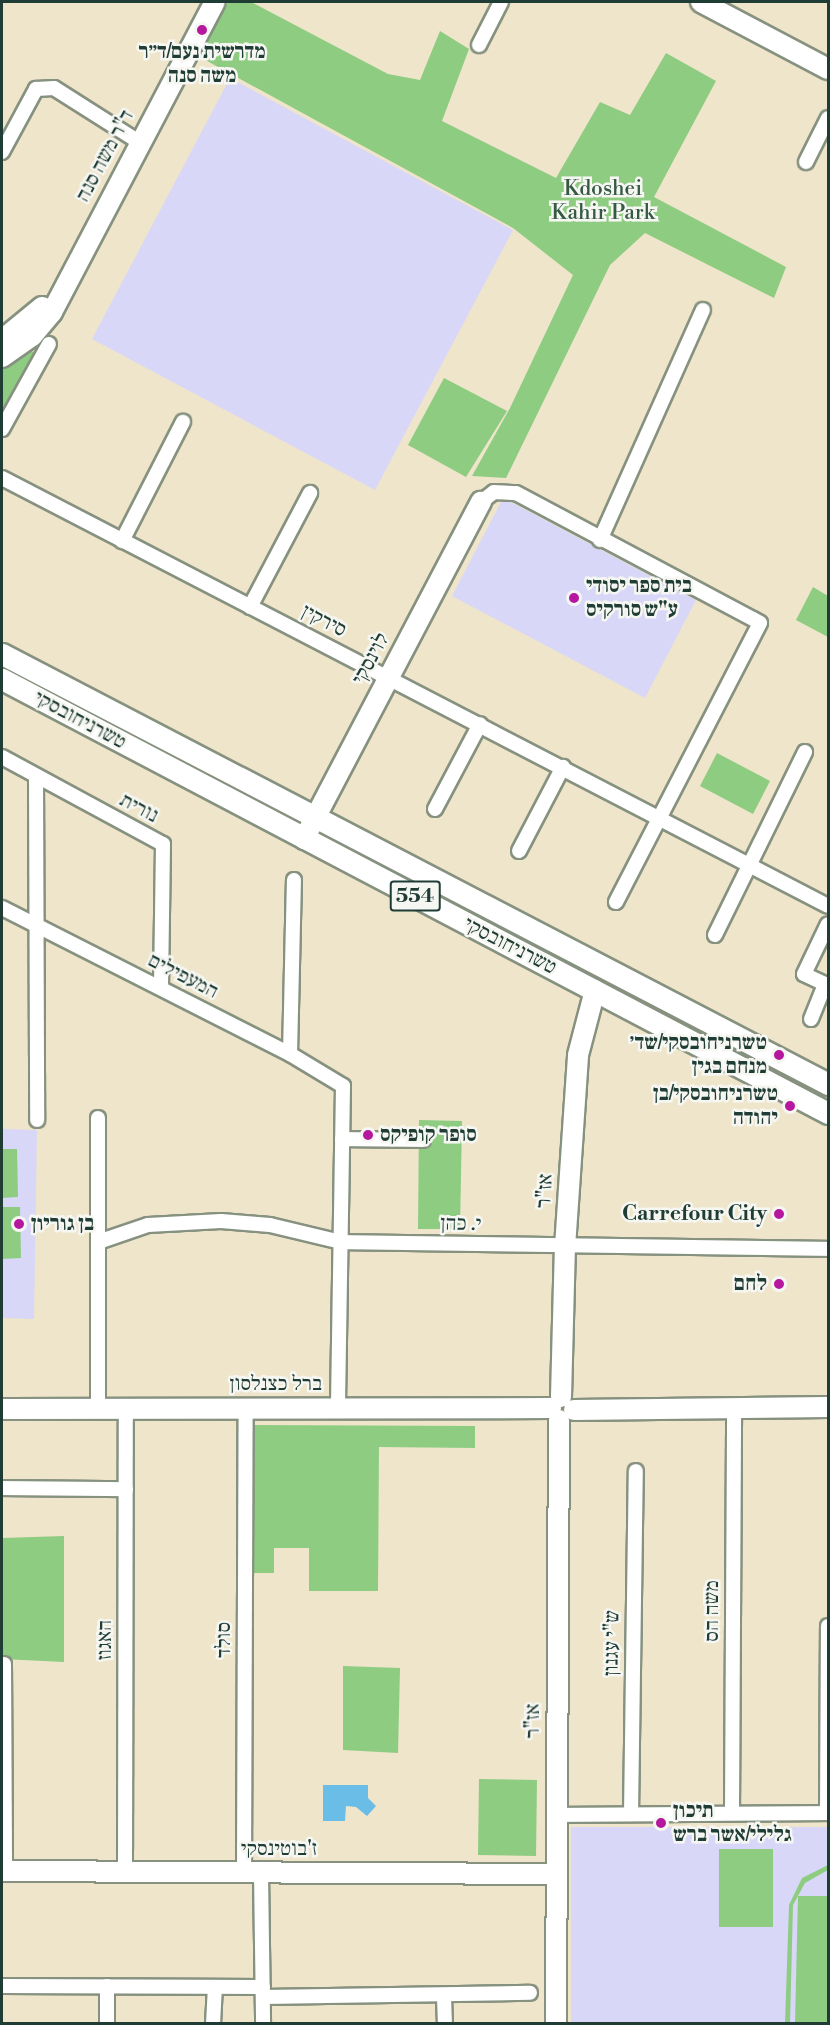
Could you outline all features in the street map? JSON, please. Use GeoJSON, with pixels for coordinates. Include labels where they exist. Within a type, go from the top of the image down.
{"type":"FeatureCollection","features":[{"type":"Feature","properties":{"kind":"main road","name":"טשרניחובסקי"},"geometry":{"type":"LineString","coordinates":[[2,654],[314,819],[828,1084]]}},
{"type":"Feature","properties":{"kind":"main road","name":"טשרניחובסקי"},"geometry":{"type":"LineString","coordinates":[[2,679],[828,1113]]}},
{"type":"Feature","properties":{"kind":"street","name":"ד\"ר משה סנה"},"geometry":{"type":"LineString","coordinates":[[2,357],[44,324],[66,288],[89,237],[215,2]]}},
{"type":"Feature","properties":{"kind":"street"},"geometry":{"type":"LineString","coordinates":[[479,45],[501,2]]}},
{"type":"Feature","properties":{"kind":"street"},"geometry":{"type":"LineString","coordinates":[[701,2],[828,69]]}},
{"type":"Feature","properties":{"kind":"street"},"geometry":{"type":"LineString","coordinates":[[728,2],[828,55]]}},
{"type":"Feature","properties":{"kind":"street"},"geometry":{"type":"LineString","coordinates":[[2,152],[36,89],[54,88],[139,142]]}},
{"type":"Feature","properties":{"kind":"street"},"geometry":{"type":"LineString","coordinates":[[806,162],[828,118]]}},
{"type":"Feature","properties":{"kind":"street","name":"ד\"ר משה סנה"},"geometry":{"type":"LineString","coordinates":[[2,340],[32,318],[89,237]]}},
{"type":"Feature","properties":{"kind":"street"},"geometry":{"type":"LineString","coordinates":[[600,540],[704,310]]}},
{"type":"Feature","properties":{"kind":"street"},"geometry":{"type":"LineString","coordinates":[[2,429],[49,344]]}},
{"type":"Feature","properties":{"kind":"street"},"geometry":{"type":"LineString","coordinates":[[122,541],[183,422]]}},
{"type":"Feature","properties":{"kind":"street","name":"סירקין"},"geometry":{"type":"LineString","coordinates":[[2,478],[660,816],[828,906]]}},
{"type":"Feature","properties":{"kind":"street"},"geometry":{"type":"LineString","coordinates":[[481,502],[494,492],[516,493],[600,540],[760,623],[616,902]]}},
{"type":"Feature","properties":{"kind":"street"},"geometry":{"type":"LineString","coordinates":[[250,607],[310,493]]}},
{"type":"Feature","properties":{"kind":"street","name":"לוינסקי"},"geometry":{"type":"LineString","coordinates":[[304,839],[481,502]]}},
{"type":"Feature","properties":{"kind":"street"},"geometry":{"type":"LineString","coordinates":[[435,809],[480,724]]}},
{"type":"Feature","properties":{"kind":"street"},"geometry":{"type":"LineString","coordinates":[[716,935],[805,752]]}},
{"type":"Feature","properties":{"kind":"street","name":"נורית"},"geometry":{"type":"LineString","coordinates":[[2,757],[163,844],[160,987]]}},
{"type":"Feature","properties":{"kind":"street"},"geometry":{"type":"LineString","coordinates":[[519,851],[563,767]]}},
{"type":"Feature","properties":{"kind":"street"},"geometry":{"type":"LineString","coordinates":[[36,776],[37,1120]]}},
{"type":"Feature","properties":{"kind":"street"},"geometry":{"type":"LineString","coordinates":[[290,1054],[294,880]]}},
{"type":"Feature","properties":{"kind":"street","name":"המעפילים"},"geometry":{"type":"LineString","coordinates":[[2,908],[290,1054],[343,1086],[342,1139]]}},
{"type":"Feature","properties":{"kind":"street"},"geometry":{"type":"LineString","coordinates":[[811,1019],[825,984],[804,974],[828,924]]}},
{"type":"Feature","properties":{"kind":"street","name":"אז\"ר"},"geometry":{"type":"LineString","coordinates":[[556,2024],[556,1815],[565,1247],[578,1055],[595,990]]}},
{"type":"Feature","properties":{"kind":"street"},"geometry":{"type":"LineString","coordinates":[[98,1118],[98,1409]]}},
{"type":"Feature","properties":{"kind":"street"},"geometry":{"type":"LineString","coordinates":[[338,1408],[342,1139],[423,1140]]}},
{"type":"Feature","properties":{"kind":"street","name":"י. כהן"},"geometry":{"type":"LineString","coordinates":[[98,1242],[148,1225],[183,1220],[270,1226],[341,1242],[828,1249]]}},
{"type":"Feature","properties":{"kind":"street","name":"ברל כצנלסון"},"geometry":{"type":"LineString","coordinates":[[2,1409],[828,1407]]}},
{"type":"Feature","properties":{"kind":"street","name":"האגוז"},"geometry":{"type":"LineString","coordinates":[[125,1872],[126,1408]]}},
{"type":"Feature","properties":{"kind":"street","name":"סולד"},"geometry":{"type":"LineString","coordinates":[[246,1408],[253,1872],[263,1992],[263,2024]]}},
{"type":"Feature","properties":{"kind":"street","name":"משה הס"},"geometry":{"type":"LineString","coordinates":[[732,1814],[734,1408]]}},
{"type":"Feature","properties":{"kind":"street","name":"ש\"י עגנון"},"geometry":{"type":"LineString","coordinates":[[631,1814],[636,1471]]}},
{"type":"Feature","properties":{"kind":"street"},"geometry":{"type":"LineString","coordinates":[[2,1488],[126,1489]]}},
{"type":"Feature","properties":{"kind":"street"},"geometry":{"type":"LineString","coordinates":[[556,1815],[828,1813],[828,1626]]}},
{"type":"Feature","properties":{"kind":"street"},"geometry":{"type":"LineString","coordinates":[[3,1871],[4,1664]]}},
{"type":"Feature","properties":{"kind":"street","name":"ז'בוטינסקי"},"geometry":{"type":"LineString","coordinates":[[3,1871],[556,1874]]}},
{"type":"Feature","properties":{"kind":"street"},"geometry":{"type":"LineString","coordinates":[[2,1986],[215,1987],[263,1992],[444,1997],[530,1993]]}},
{"type":"Feature","properties":{"kind":"street"},"geometry":{"type":"LineString","coordinates":[[106,2024],[107,1986]]}},
{"type":"Feature","properties":{"kind":"street"},"geometry":{"type":"LineString","coordinates":[[213,2024],[215,1987]]}},
{"type":"Feature","properties":{"kind":"street"},"geometry":{"type":"LineString","coordinates":[[444,1997],[445,2024]]}},
{"type":"Feature","properties":{"kind":"shaded area"},"geometry":{"type":"Polygon","coordinates":[[[230,78],[513,230],[375,490],[92,339],[230,78]]]}},
{"type":"Feature","properties":{"kind":"shaded area","name":"בית ספר יסודי ע\"ש סורקיס"},"geometry":{"type":"Polygon","coordinates":[[[503,498],[696,600],[645,698],[452,596],[503,498]]]}},
{"type":"Feature","properties":{"kind":"shaded area","name":"בן גוריון"},"geometry":{"type":"Polygon","coordinates":[[[2,1129],[37,1130],[34,1319],[2,1318],[2,1129]]]}},
{"type":"Feature","properties":{"kind":"shaded area"},"geometry":{"type":"Polygon","coordinates":[[[571,1827],[828,1827],[828,2023],[571,2023],[571,1827]]]}},
{"type":"Feature","properties":{"kind":"green space","name":"Kdoshei Kahir Park"},"geometry":{"type":"Polygon","coordinates":[[[228,2],[251,2],[388,74],[420,80],[440,31],[469,49],[442,121],[556,178],[600,102],[630,115],[666,53],[716,81],[654,197],[786,267],[774,298],[645,233],[610,265],[506,478],[472,476],[510,408],[573,275],[513,228],[198,56],[228,2]]]}},
{"type":"Feature","properties":{"kind":"green space"},"geometry":{"type":"Polygon","coordinates":[[[26,351],[35,352],[2,419],[2,370],[26,351]]]}},
{"type":"Feature","properties":{"kind":"green space"},"geometry":{"type":"Polygon","coordinates":[[[444,378],[507,411],[466,477],[408,445],[444,378]]]}},
{"type":"Feature","properties":{"kind":"green space"},"geometry":{"type":"Polygon","coordinates":[[[813,587],[828,596],[828,637],[796,620],[813,587]]]}},
{"type":"Feature","properties":{"kind":"green space"},"geometry":{"type":"Polygon","coordinates":[[[717,753],[770,781],[753,814],[700,786],[717,753]]]}},
{"type":"Feature","properties":{"kind":"green space"},"geometry":{"type":"Polygon","coordinates":[[[419,1120],[462,1121],[460,1229],[418,1229],[419,1120]]]}},
{"type":"Feature","properties":{"kind":"green space"},"geometry":{"type":"Polygon","coordinates":[[[2,1149],[17,1149],[18,1197],[2,1198],[2,1149]]]}},
{"type":"Feature","properties":{"kind":"green space"},"geometry":{"type":"Polygon","coordinates":[[[2,1207],[20,1207],[21,1258],[2,1259],[2,1207]]]}},
{"type":"Feature","properties":{"kind":"green space"},"geometry":{"type":"Polygon","coordinates":[[[254,1425],[475,1426],[475,1448],[379,1447],[378,1591],[309,1591],[309,1548],[274,1548],[274,1573],[254,1573],[254,1425]]]}},
{"type":"Feature","properties":{"kind":"green space"},"geometry":{"type":"Polygon","coordinates":[[[64,1536],[64,1662],[2,1659],[2,1538],[64,1536]]]}},
{"type":"Feature","properties":{"kind":"green space"},"geometry":{"type":"Polygon","coordinates":[[[343,1666],[400,1668],[398,1753],[343,1750],[343,1666]]]}},
{"type":"Feature","properties":{"kind":"green space"},"geometry":{"type":"Polygon","coordinates":[[[479,1779],[537,1780],[536,1856],[478,1855],[479,1779]]]}},
{"type":"Feature","properties":{"kind":"green space"},"geometry":{"type":"Polygon","coordinates":[[[719,1849],[773,1849],[773,1927],[719,1927],[719,1849]]]}},
{"type":"Feature","properties":{"kind":"green space"},"geometry":{"type":"Polygon","coordinates":[[[828,1865],[828,1870],[805,1883],[793,1905],[790,2023],[785,2023],[789,1905],[802,1878],[828,1865]]]}},
{"type":"Feature","properties":{"kind":"green space"},"geometry":{"type":"Polygon","coordinates":[[[798,1896],[828,1896],[828,2023],[795,2023],[798,1896]]]}},
{"type":"Feature","properties":{"kind":"water"},"geometry":{"type":"Polygon","coordinates":[[[323,1785],[368,1785],[368,1798],[376,1806],[367,1816],[356,1807],[346,1806],[345,1821],[323,1821],[323,1785]]]}},
{"type":"Feature","properties":{"kind":"place","name":"מדרשית נעם/ד״ר משה סנה"},"geometry":{"type":"Point","coordinates":[202,30]}},
{"type":"Feature","properties":{"kind":"place","name":"בית ספר יסודי ע\"ש סורקיס"},"geometry":{"type":"Point","coordinates":[574,598]}},
{"type":"Feature","properties":{"kind":"place","name":"טשרניחובסקי/שד׳ מנחם בגין"},"geometry":{"type":"Point","coordinates":[779,1055]}},
{"type":"Feature","properties":{"kind":"place","name":"טשרניחובסקי/בן יהודה"},"geometry":{"type":"Point","coordinates":[790,1106]}},
{"type":"Feature","properties":{"kind":"place","name":"סופר קופיקס"},"geometry":{"type":"Point","coordinates":[368,1135]}},
{"type":"Feature","properties":{"kind":"place","name":"Carrefour City"},"geometry":{"type":"Point","coordinates":[779,1214]}},
{"type":"Feature","properties":{"kind":"place","name":"בן גוריון"},"geometry":{"type":"Point","coordinates":[19,1224]}},
{"type":"Feature","properties":{"kind":"place","name":"לחם"},"geometry":{"type":"Point","coordinates":[779,1284]}},
{"type":"Feature","properties":{"kind":"place","name":"תיכון גלילי/אשר ברש"},"geometry":{"type":"Point","coordinates":[661,1823]}}]}
